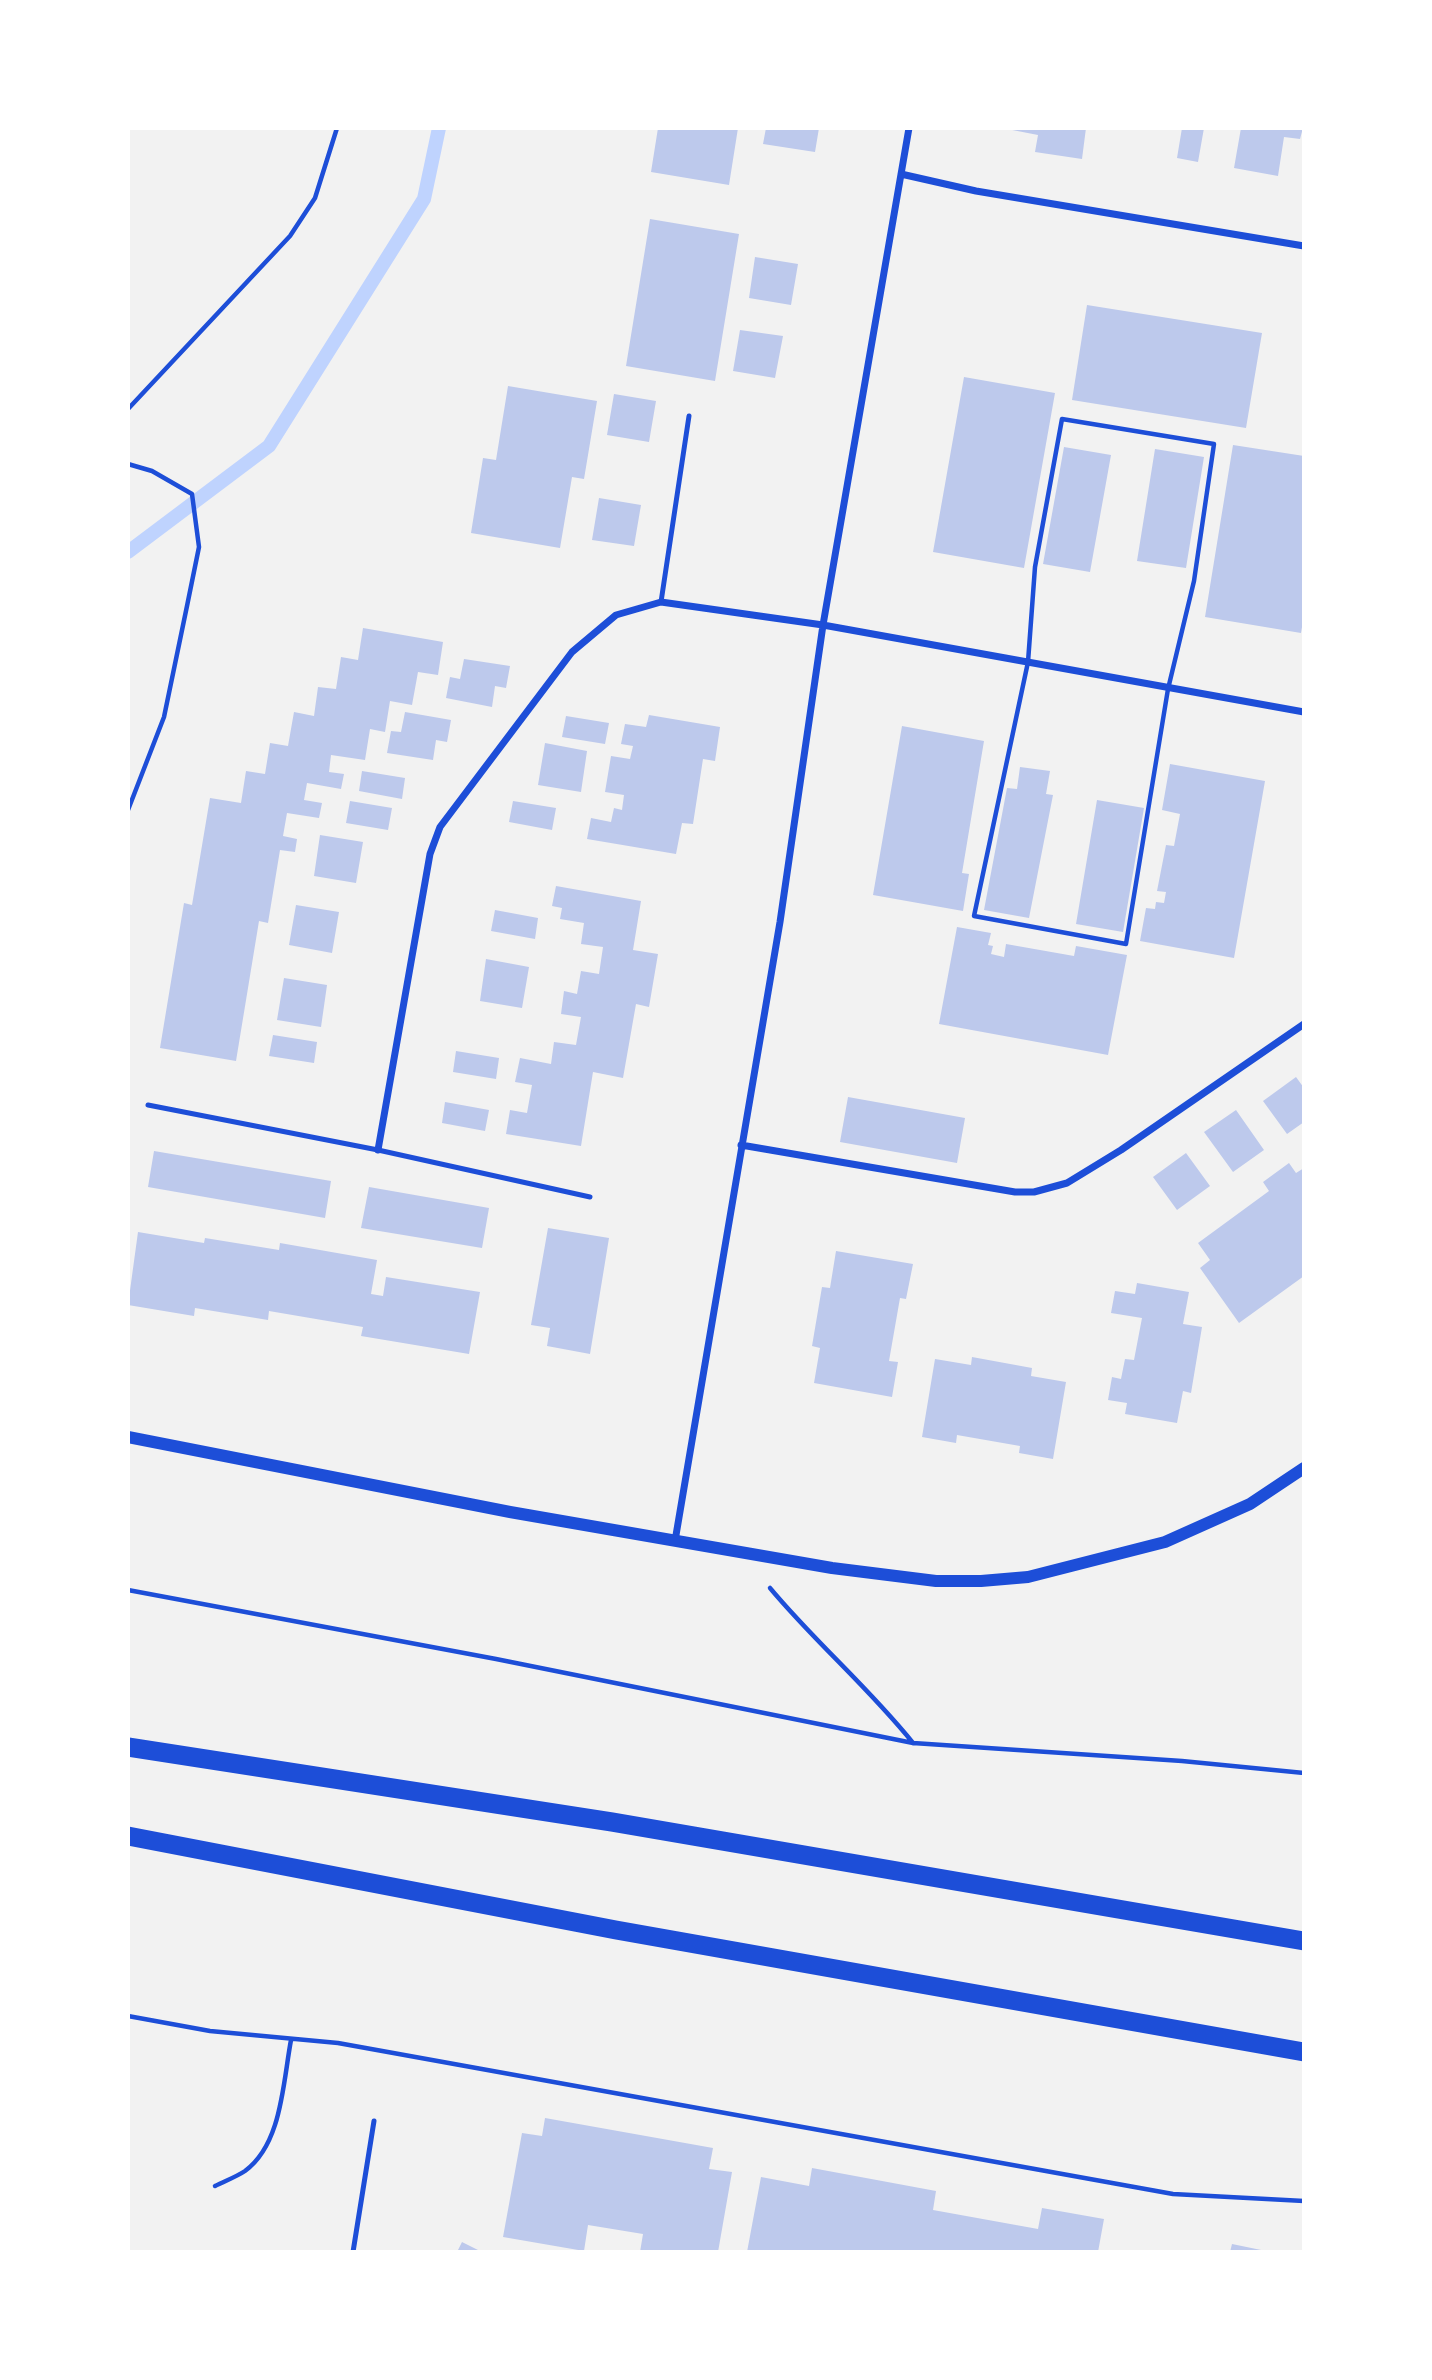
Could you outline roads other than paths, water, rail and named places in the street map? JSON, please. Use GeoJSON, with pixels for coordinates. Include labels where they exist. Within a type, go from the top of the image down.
{"type":"FeatureCollection","features":[{"type":"Feature","properties":{"kind":"highway"},"geometry":{"type":"LineString","coordinates":[[128,1747],[612,1822],[1304,1941]]}},
{"type":"Feature","properties":{"kind":"highway"},"geometry":{"type":"LineString","coordinates":[[128,1836],[616,1930],[1304,2052]]}},
{"type":"Feature","properties":{"kind":"street"},"geometry":{"type":"LineString","coordinates":[[675,1541],[782,910],[823,625],[909,128]]}},
{"type":"Feature","properties":{"kind":"street"},"geometry":{"type":"LineString","coordinates":[[901,174],[976,191],[1304,246]]}},
{"type":"Feature","properties":{"kind":"street"},"geometry":{"type":"LineString","coordinates":[[378,1150],[430,854],[440,827],[572,652],[616,615],[661,602],[823,625],[1304,712]]}},
{"type":"Feature","properties":{"kind":"street"},"geometry":{"type":"LineString","coordinates":[[741,1145],[1015,1192],[1034,1192],[1067,1183],[1121,1150],[1304,1024]]}},
{"type":"Feature","properties":{"kind":"street"},"geometry":{"type":"LineString","coordinates":[[128,1437],[474,1505],[740,1553],[878,1575],[936,1581],[1028,1577],[1165,1542],[1250,1504],[1304,1468]]}},
{"type":"Feature","properties":{"kind":"lane"},"geometry":{"type":"LineString","coordinates":[[661,602],[689,416]]}},
{"type":"Feature","properties":{"kind":"lane"},"geometry":{"type":"LineString","coordinates":[[148,1105],[378,1150],[590,1197]]}},
{"type":"Feature","properties":{"kind":"lane"},"geometry":{"type":"LineString","coordinates":[[353,2252],[374,2121]]}},
{"type":"Feature","properties":{"kind":"waterway"},"geometry":{"type":"LineString","coordinates":[[128,552],[269,446],[424,199],[439,128]]}}]}
